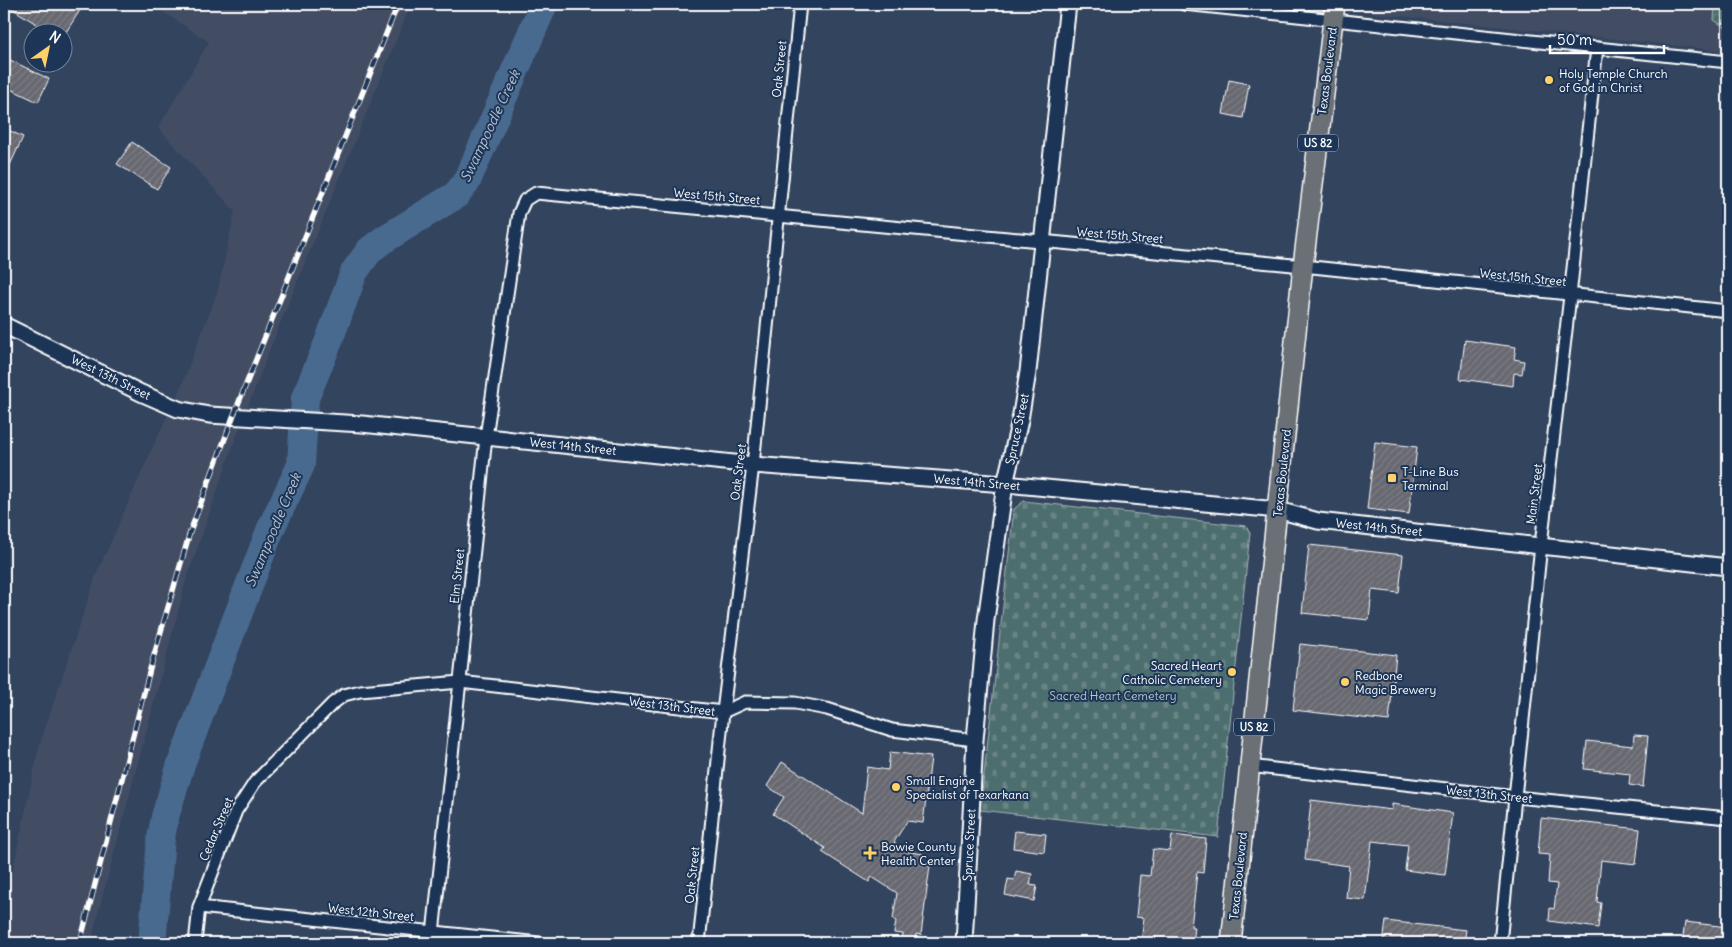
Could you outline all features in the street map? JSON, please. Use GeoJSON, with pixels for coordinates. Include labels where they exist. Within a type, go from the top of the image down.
{"type":"FeatureCollection","features":[{"type":"Feature","properties":{"kind":"main road","name":"Texas Boulevard"},"geometry":{"type":"LineString","coordinates":[[1231,943],[1304,266],[1334,11]]}},
{"type":"Feature","properties":{"kind":"street","name":"Oak Street"},"geometry":{"type":"LineString","coordinates":[[699,943],[723,712],[753,465],[800,4]]}},
{"type":"Feature","properties":{"kind":"street","name":"Spruce Street"},"geometry":{"type":"LineString","coordinates":[[964,943],[975,740],[986,620],[1005,484],[1024,399],[1068,4]]}},
{"type":"Feature","properties":{"kind":"street"},"geometry":{"type":"LineString","coordinates":[[1184,4],[1334,11],[1597,48],[1728,62]]}},
{"type":"Feature","properties":{"kind":"street","name":"Main Street"},"geometry":{"type":"LineString","coordinates":[[1500,943],[1597,48]]}},
{"type":"Feature","properties":{"kind":"street","name":"West 15th Street"},"geometry":{"type":"LineString","coordinates":[[519,212],[525,200],[536,193],[1304,266],[1728,312]]}},
{"type":"Feature","properties":{"kind":"street","name":"Elm Street"},"geometry":{"type":"LineString","coordinates":[[432,938],[486,437],[519,212]]}},
{"type":"Feature","properties":{"kind":"street","name":"West 13th Street"},"geometry":{"type":"LineString","coordinates":[[4,324],[178,409],[223,416]]}},
{"type":"Feature","properties":{"kind":"street","name":"West 14th Street"},"geometry":{"type":"LineString","coordinates":[[223,416],[339,423],[753,465],[1005,484],[1278,510],[1318,521],[1728,567]]}},
{"type":"Feature","properties":{"kind":"street","name":"West 13th Street"},"geometry":{"type":"LineString","coordinates":[[365,691],[460,682],[723,712],[746,702],[795,703],[827,709],[892,730],[975,740]]}},
{"type":"Feature","properties":{"kind":"street","name":"Cedar Street"},"geometry":{"type":"LineString","coordinates":[[195,943],[199,907],[236,811],[255,782],[332,704],[344,695],[360,690],[365,691]]}},
{"type":"Feature","properties":{"kind":"street","name":"West 13th Street"},"geometry":{"type":"LineString","coordinates":[[1249,766],[1516,797],[1728,818]]}},
{"type":"Feature","properties":{"kind":"street","name":"West 12th Street"},"geometry":{"type":"LineString","coordinates":[[199,907],[432,938],[539,943]]}},
{"type":"Feature","properties":{"kind":"shaded area"},"geometry":{"type":"Polygon","coordinates":[[[151,4],[411,4],[275,336],[232,448],[186,581],[91,943],[4,943],[4,912],[39,747],[97,573],[179,392],[218,290],[235,211],[158,128],[209,42],[151,4]]]}},
{"type":"Feature","properties":{"kind":"shaded area"},"geometry":{"type":"Polygon","coordinates":[[[1359,4],[1728,4],[1728,51],[1373,13],[1360,9],[1359,4]]]}},
{"type":"Feature","properties":{"kind":"green space"},"geometry":{"type":"Polygon","coordinates":[[[1715,4],[1728,4],[1728,29],[1714,20],[1715,4]]]}},
{"type":"Feature","properties":{"kind":"green space","name":"Sacred Heart Cemetery"},"geometry":{"type":"Polygon","coordinates":[[[1024,501],[1246,526],[1250,533],[1218,837],[980,810],[1014,509],[1024,501]]]}},
{"type":"Feature","properties":{"kind":"building"},"geometry":{"type":"Polygon","coordinates":[[[5,4],[84,4],[72,23],[33,22],[5,4]]]}},
{"type":"Feature","properties":{"kind":"building"},"geometry":{"type":"Polygon","coordinates":[[[4,57],[22,66],[22,72],[35,72],[49,79],[38,102],[4,86],[4,57]]]}},
{"type":"Feature","properties":{"kind":"building"},"geometry":{"type":"Polygon","coordinates":[[[1229,80],[1249,84],[1243,118],[1223,114],[1229,80]]]}},
{"type":"Feature","properties":{"kind":"building"},"geometry":{"type":"Polygon","coordinates":[[[4,128],[23,137],[4,178],[4,128]]]}},
{"type":"Feature","properties":{"kind":"building"},"geometry":{"type":"Polygon","coordinates":[[[132,142],[171,167],[157,189],[117,164],[132,142]]]}},
{"type":"Feature","properties":{"kind":"building"},"geometry":{"type":"Polygon","coordinates":[[[1465,340],[1516,347],[1514,359],[1524,361],[1522,374],[1514,373],[1513,386],[1460,379],[1465,340]]]}},
{"type":"Feature","properties":{"kind":"building","name":"T-Line Bus Terminal"},"geometry":{"type":"Polygon","coordinates":[[[1375,442],[1417,447],[1409,514],[1367,509],[1375,442]]]}},
{"type":"Feature","properties":{"kind":"building"},"geometry":{"type":"Polygon","coordinates":[[[1309,545],[1403,555],[1399,593],[1372,590],[1369,620],[1302,613],[1309,545]]]}},
{"type":"Feature","properties":{"kind":"building","name":"Redbone Magic Brewery"},"geometry":{"type":"Polygon","coordinates":[[[1300,644],[1396,655],[1389,721],[1293,710],[1300,644]]]}},
{"type":"Feature","properties":{"kind":"building"},"geometry":{"type":"Polygon","coordinates":[[[1634,735],[1648,736],[1643,787],[1629,785],[1630,774],[1584,769],[1587,741],[1633,746],[1634,735]]]}},
{"type":"Feature","properties":{"kind":"building","name":"Bowie County Health Center"},"geometry":{"type":"Polygon","coordinates":[[[890,752],[931,757],[923,823],[907,821],[894,842],[899,846],[899,850],[923,854],[922,865],[930,866],[921,935],[916,934],[914,943],[902,941],[903,934],[894,933],[896,921],[893,919],[897,893],[872,877],[869,882],[822,852],[825,848],[773,814],[784,797],[767,786],[782,762],[862,813],[867,767],[888,770],[890,752]]]}},
{"type":"Feature","properties":{"kind":"building"},"geometry":{"type":"Polygon","coordinates":[[[1311,800],[1392,810],[1392,804],[1453,813],[1445,875],[1405,870],[1408,845],[1372,841],[1365,900],[1346,898],[1349,866],[1305,860],[1311,800]]]}},
{"type":"Feature","properties":{"kind":"building"},"geometry":{"type":"Polygon","coordinates":[[[1541,818],[1640,829],[1636,864],[1601,860],[1597,902],[1601,903],[1598,928],[1549,921],[1550,908],[1554,909],[1557,884],[1548,883],[1550,855],[1538,854],[1541,818]]]}},
{"type":"Feature","properties":{"kind":"building"},"geometry":{"type":"Polygon","coordinates":[[[1015,831],[1046,834],[1044,852],[1013,848],[1015,831]]]}},
{"type":"Feature","properties":{"kind":"building"},"geometry":{"type":"Polygon","coordinates":[[[1172,835],[1206,839],[1203,873],[1197,872],[1191,927],[1195,927],[1193,943],[1141,943],[1144,918],[1136,917],[1140,875],[1150,876],[1153,849],[1170,851],[1172,835]]]}},
{"type":"Feature","properties":{"kind":"building"},"geometry":{"type":"Polygon","coordinates":[[[1016,871],[1032,874],[1030,885],[1037,886],[1034,901],[1005,895],[1008,879],[1014,880],[1016,871]]]}},
{"type":"Feature","properties":{"kind":"building"},"geometry":{"type":"Polygon","coordinates":[[[1386,921],[1466,930],[1464,943],[1383,943],[1386,921]]]}},
{"type":"Feature","properties":{"kind":"building"},"geometry":{"type":"Polygon","coordinates":[[[1685,922],[1728,927],[1728,943],[1682,943],[1685,922]]]}},
{"type":"Feature","properties":{"kind":"waterway","name":"Swampoodle Creek"},"geometry":{"type":"LineString","coordinates":[[152,943],[161,838],[165,817],[181,764],[271,528],[301,465],[305,398],[328,343],[354,272],[370,250],[456,195],[467,181],[544,4]]}},
{"type":"Feature","properties":{"kind":"railway"},"geometry":{"type":"LineString","coordinates":[[80,943],[150,669],[190,532],[233,417],[398,4]]}},
{"type":"Feature","properties":{"kind":"place","name":"Holy Temple Church of God in Christ"},"geometry":{"type":"Point","coordinates":[1549,80]}},
{"type":"Feature","properties":{"kind":"place","name":"T-Line Bus Terminal"},"geometry":{"type":"Point","coordinates":[1392,478]}},
{"type":"Feature","properties":{"kind":"place","name":"Sacred Heart Catholic Cemetery"},"geometry":{"type":"Point","coordinates":[1232,672]}},
{"type":"Feature","properties":{"kind":"place","name":"Redbone Magic Brewery"},"geometry":{"type":"Point","coordinates":[1345,682]}},
{"type":"Feature","properties":{"kind":"place","name":"Small Engine Specialist of Texarkana"},"geometry":{"type":"Point","coordinates":[896,787]}},
{"type":"Feature","properties":{"kind":"place","name":"Bowie County Health Center"},"geometry":{"type":"Point","coordinates":[870,853]}}]}
